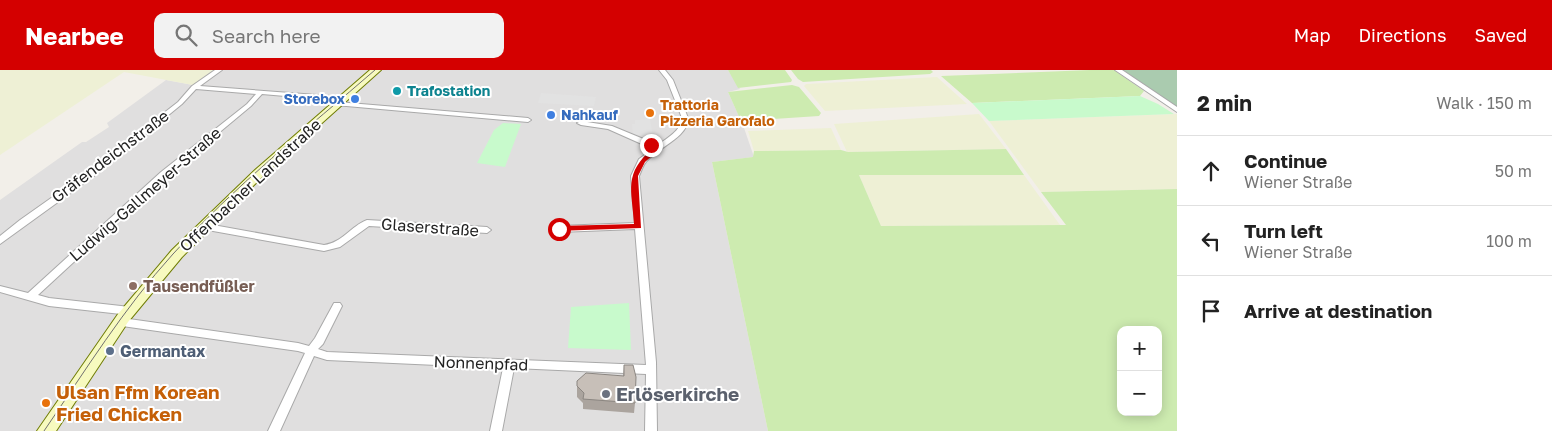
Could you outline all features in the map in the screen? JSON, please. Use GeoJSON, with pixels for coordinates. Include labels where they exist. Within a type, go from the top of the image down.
{"type":"FeatureCollection","features":[{"type":"Feature","properties":{"kind":"main road","name":"Offenbacher Landstraße"},"geometry":{"type":"LineString","coordinates":[[46,431],[149,285],[202,226],[376,70]]}},
{"type":"Feature","properties":{"kind":"street","name":"Gräfendeichstraße"},"geometry":{"type":"LineString","coordinates":[[0,242],[23,222],[91,174],[180,103],[194,87],[219,70]]}},
{"type":"Feature","properties":{"kind":"street"},"geometry":{"type":"LineString","coordinates":[[651,431],[651,370],[635,176],[642,161],[680,131],[685,124],[686,118],[670,80],[662,70]]}},
{"type":"Feature","properties":{"kind":"street"},"geometry":{"type":"LineString","coordinates":[[1118,70],[1177,110]]}},
{"type":"Feature","properties":{"kind":"street"},"geometry":{"type":"LineString","coordinates":[[194,87],[261,92],[340,102],[528,120]]}},
{"type":"Feature","properties":{"kind":"street","name":"Ludwig-Gallmeyer-Straße"},"geometry":{"type":"LineString","coordinates":[[30,297],[164,174],[249,105],[261,92]]}},
{"type":"Feature","properties":{"kind":"street"},"geometry":{"type":"LineString","coordinates":[[581,123],[610,127],[658,148]]}},
{"type":"Feature","properties":{"kind":"street","name":"Glaserstraße"},"geometry":{"type":"LineString","coordinates":[[202,226],[324,248],[332,248],[343,242],[367,223],[487,230]]}},
{"type":"Feature","properties":{"kind":"street"},"geometry":{"type":"LineString","coordinates":[[559,229],[638,226]]}},
{"type":"Feature","properties":{"kind":"street","name":"Nonnenpfad"},"geometry":{"type":"LineString","coordinates":[[0,289],[74,306],[298,347],[327,356],[651,370]]}},
{"type":"Feature","properties":{"kind":"street"},"geometry":{"type":"LineString","coordinates":[[274,431],[311,351],[319,341],[337,306]]}},
{"type":"Feature","properties":{"kind":"street"},"geometry":{"type":"LineString","coordinates":[[496,431],[509,364]]}},
{"type":"Feature","properties":{"kind":"shaded area"},"geometry":{"type":"Polygon","coordinates":[[[216,70],[728,70],[740,89],[728,92],[743,125],[754,157],[712,162],[768,431],[0,431],[0,200],[82,142],[86,142],[109,127],[107,123],[166,80],[193,85],[216,70]]]}},
{"type":"Feature","properties":{"kind":"shaded area"},"geometry":{"type":"Polygon","coordinates":[[[541,93],[596,97],[594,106],[538,103],[541,93]]]}},
{"type":"Feature","properties":{"kind":"shaded area"},"geometry":{"type":"Polygon","coordinates":[[[650,119],[653,137],[633,134],[632,124],[635,124],[635,120],[650,119]]]}},
{"type":"Feature","properties":{"kind":"green space"},"geometry":{"type":"Polygon","coordinates":[[[0,70],[216,70],[193,85],[124,72],[0,155],[0,70]]]}},
{"type":"Feature","properties":{"kind":"green space"},"geometry":{"type":"Polygon","coordinates":[[[728,70],[785,70],[792,80],[791,82],[738,88],[728,70]]]}},
{"type":"Feature","properties":{"kind":"green space"},"geometry":{"type":"Polygon","coordinates":[[[791,70],[931,70],[933,72],[930,74],[803,82],[791,70]]]}},
{"type":"Feature","properties":{"kind":"green space"},"geometry":{"type":"Polygon","coordinates":[[[1114,70],[1144,91],[1140,96],[972,103],[941,76],[1114,70]]]}},
{"type":"Feature","properties":{"kind":"green space"},"geometry":{"type":"Polygon","coordinates":[[[1123,70],[1177,70],[1177,107],[1123,70]]]}},
{"type":"Feature","properties":{"kind":"green space"},"geometry":{"type":"Polygon","coordinates":[[[937,77],[967,104],[825,111],[804,86],[806,84],[937,77]]]}},
{"type":"Feature","properties":{"kind":"green space"},"geometry":{"type":"Polygon","coordinates":[[[792,85],[799,87],[821,113],[819,116],[741,121],[728,92],[792,85]]]}},
{"type":"Feature","properties":{"kind":"green space"},"geometry":{"type":"Polygon","coordinates":[[[1140,96],[1174,114],[989,121],[972,103],[1140,96]]]}},
{"type":"Feature","properties":{"kind":"green space"},"geometry":{"type":"Polygon","coordinates":[[[979,114],[1006,149],[847,152],[834,124],[979,114]]]}},
{"type":"Feature","properties":{"kind":"green space"},"geometry":{"type":"Polygon","coordinates":[[[1177,114],[1177,189],[1041,192],[989,121],[1177,114]]]}},
{"type":"Feature","properties":{"kind":"green space"},"geometry":{"type":"Polygon","coordinates":[[[503,123],[521,124],[505,167],[477,163],[494,130],[503,123]]]}},
{"type":"Feature","properties":{"kind":"green space"},"geometry":{"type":"Polygon","coordinates":[[[831,128],[841,150],[754,151],[748,131],[831,128]]]}},
{"type":"Feature","properties":{"kind":"green space"},"geometry":{"type":"Polygon","coordinates":[[[1006,149],[1024,175],[859,175],[881,226],[1066,225],[1041,192],[1177,189],[1177,431],[768,431],[712,162],[753,157],[754,151],[841,150],[848,152],[1006,149]]]}},
{"type":"Feature","properties":{"kind":"green space"},"geometry":{"type":"Polygon","coordinates":[[[859,175],[1024,175],[1060,225],[881,226],[859,175]]]}},
{"type":"Feature","properties":{"kind":"green space"},"geometry":{"type":"Polygon","coordinates":[[[629,303],[631,350],[568,348],[571,307],[629,303]]]}},
{"type":"Feature","properties":{"kind":"building"},"geometry":{"type":"Polygon","coordinates":[[[624,365],[633,365],[636,377],[635,403],[583,399],[584,393],[577,386],[577,381],[586,373],[624,376],[624,365]]]}},
{"type":"Feature","properties":{"kind":"tram line"},"geometry":{"type":"LineString","coordinates":[[44,431],[121,318],[173,254],[246,181],[375,70]]}},
{"type":"Feature","properties":{"kind":"place","name":"Trafostation"},"geometry":{"type":"Point","coordinates":[397,91]}},
{"type":"Feature","properties":{"kind":"place","name":"Storebox"},"geometry":{"type":"Point","coordinates":[355,99]}},
{"type":"Feature","properties":{"kind":"place","name":"Trattoria Pizzeria Garofalo"},"geometry":{"type":"Point","coordinates":[650,113]}},
{"type":"Feature","properties":{"kind":"place","name":"Nahkauf"},"geometry":{"type":"Point","coordinates":[551,115]}},
{"type":"Feature","properties":{"kind":"place","name":"Tausendfüßler"},"geometry":{"type":"Point","coordinates":[133,286]}},
{"type":"Feature","properties":{"kind":"place","name":"Germantax"},"geometry":{"type":"Point","coordinates":[110,351]}},
{"type":"Feature","properties":{"kind":"place","name":"Erlöserkirche"},"geometry":{"type":"Point","coordinates":[606,394]}},
{"type":"Feature","properties":{"kind":"place","name":"Ulsan Ffm Korean Fried Chicken"},"geometry":{"type":"Point","coordinates":[46,403]}},
{"type":"Feature","properties":{"kind":"route"},"geometry":{"type":"LineString","coordinates":[[559,229],[638,226],[635,176],[642,161],[658,148],[651,145]]}}]}
